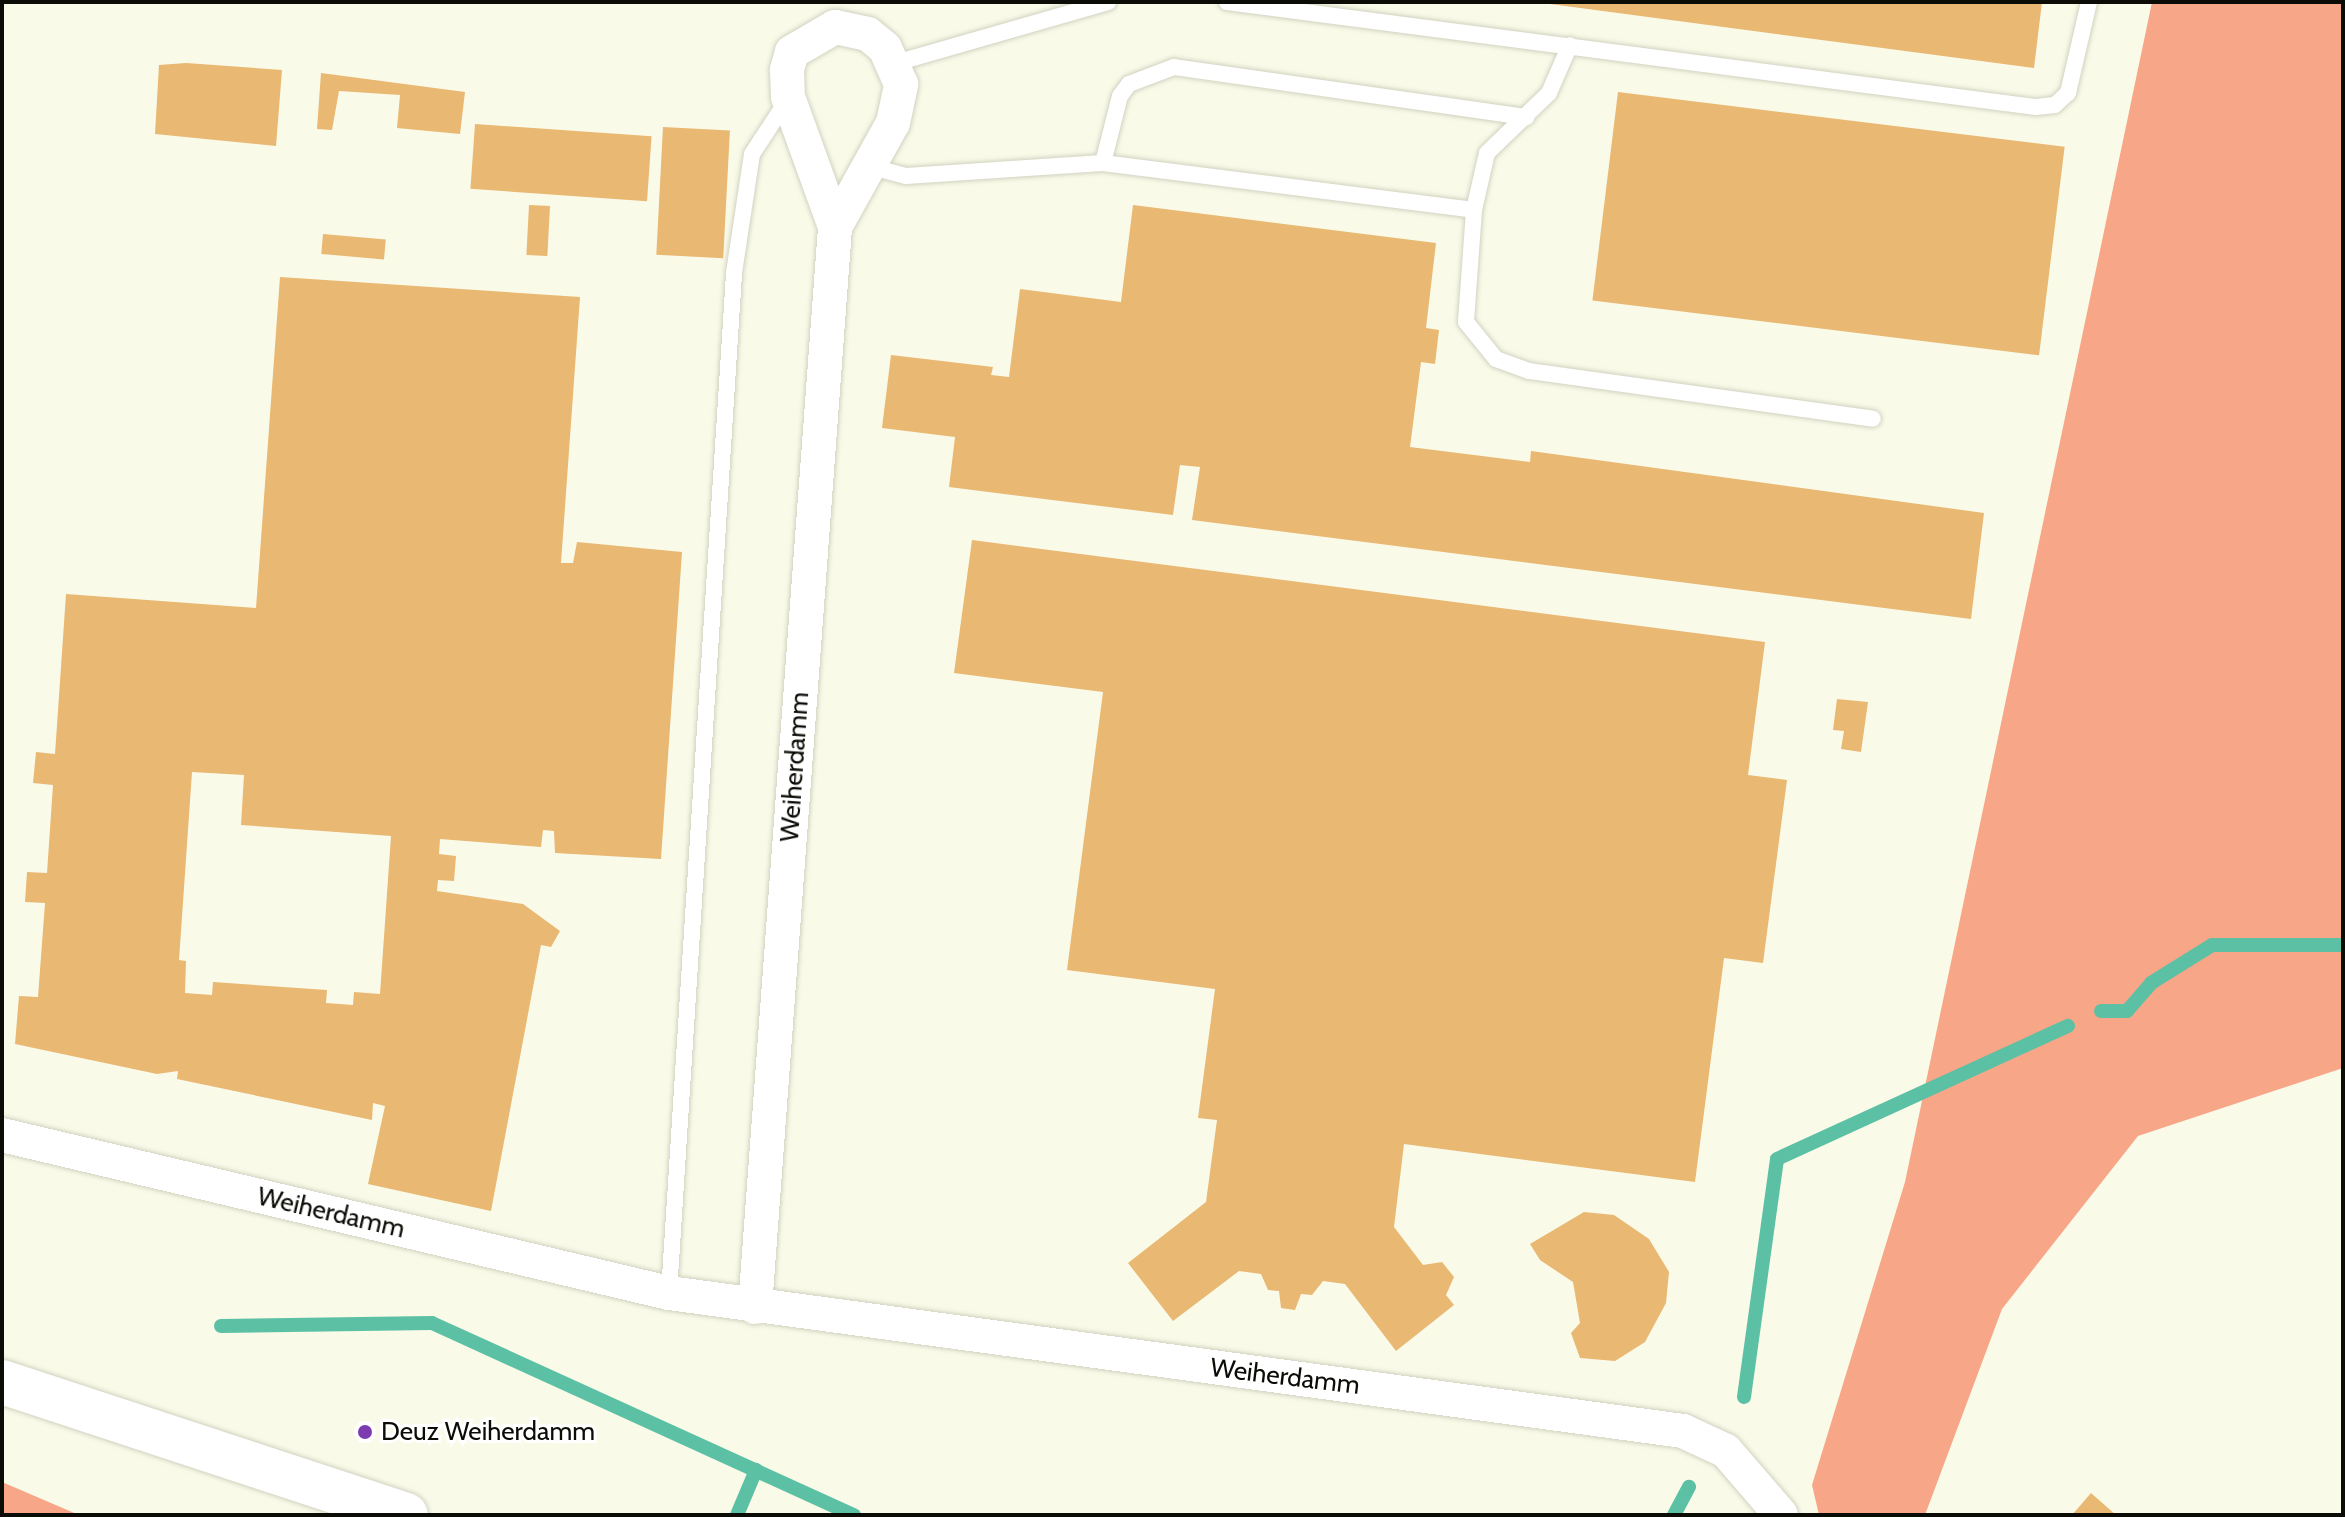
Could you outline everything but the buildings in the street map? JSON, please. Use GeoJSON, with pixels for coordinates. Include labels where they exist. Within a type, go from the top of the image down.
{"type":"FeatureCollection","features":[{"type":"Feature","properties":{"kind":"main road"},"geometry":{"type":"LineString","coordinates":[[2,1382],[406,1515]]}},
{"type":"Feature","properties":{"kind":"street","name":"Weiherdamm"},"geometry":{"type":"LineString","coordinates":[[755,1307],[835,227],[788,97],[792,52],[835,27],[868,34],[892,64],[898,97],[872,167],[835,227]]}},
{"type":"Feature","properties":{"kind":"street","name":"Weiherdamm"},"geometry":{"type":"LineString","coordinates":[[2,1135],[669,1293],[1683,1431],[1726,1451],[1781,1515]]}},
{"type":"Feature","properties":{"kind":"lane"},"geometry":{"type":"LineString","coordinates":[[892,64],[1059,8],[1108,2]]}},
{"type":"Feature","properties":{"kind":"lane"},"geometry":{"type":"LineString","coordinates":[[1227,2],[2036,107],[2055,105],[2068,93],[2089,2]]}},
{"type":"Feature","properties":{"kind":"lane"},"geometry":{"type":"LineString","coordinates":[[1570,45],[1549,93],[1487,153],[1474,210],[1466,322],[1496,359],[1529,371],[1873,419]]}},
{"type":"Feature","properties":{"kind":"lane"},"geometry":{"type":"LineString","coordinates":[[1103,163],[1120,96],[1129,84],[1174,67],[1526,117]]}},
{"type":"Feature","properties":{"kind":"lane"},"geometry":{"type":"LineString","coordinates":[[669,1293],[734,273],[752,154],[788,97]]}},
{"type":"Feature","properties":{"kind":"lane"},"geometry":{"type":"LineString","coordinates":[[872,167],[906,176],[1103,163],[1474,210]]}},
{"type":"Feature","properties":{"kind":"shaded area"},"geometry":{"type":"Polygon","coordinates":[[[2152,2],[2343,2],[2343,1068],[2138,1136],[2002,1309],[1925,1515],[1819,1515],[1812,1485],[1905,1182],[2152,2]]]}},
{"type":"Feature","properties":{"kind":"shaded area"},"geometry":{"type":"Polygon","coordinates":[[[2,1482],[79,1515],[2,1515],[2,1482]]]}},
{"type":"Feature","properties":{"kind":"waterway"},"geometry":{"type":"LineString","coordinates":[[2101,1011],[2127,1011],[2151,983],[2212,945],[2343,945]]}},
{"type":"Feature","properties":{"kind":"waterway"},"geometry":{"type":"LineString","coordinates":[[1744,1397],[1777,1159],[2068,1026]]}},
{"type":"Feature","properties":{"kind":"waterway"},"geometry":{"type":"LineString","coordinates":[[221,1326],[432,1323],[854,1515]]}},
{"type":"Feature","properties":{"kind":"waterway"},"geometry":{"type":"LineString","coordinates":[[737,1515],[756,1470]]}},
{"type":"Feature","properties":{"kind":"waterway"},"geometry":{"type":"LineString","coordinates":[[1674,1515],[1689,1487]]}},
{"type":"Feature","properties":{"kind":"place","name":"Deuz Weiherdamm"},"geometry":{"type":"Point","coordinates":[365,1432]}}]}
